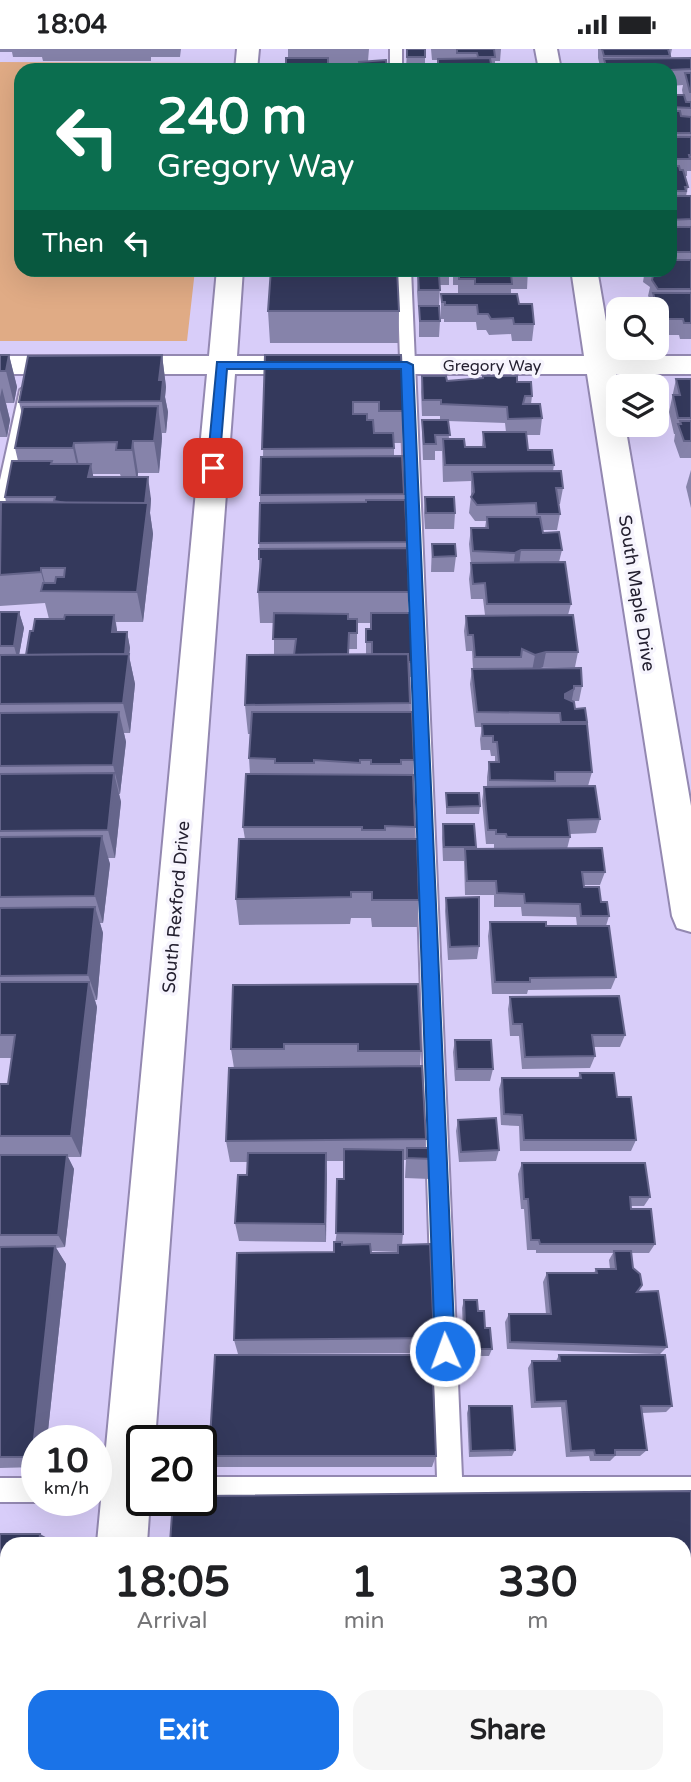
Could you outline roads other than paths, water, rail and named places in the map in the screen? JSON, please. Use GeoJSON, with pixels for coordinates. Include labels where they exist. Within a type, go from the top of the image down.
{"type":"FeatureCollection","features":[{"type":"Feature","properties":{"kind":"street","name":"South Rexford Drive"},"geometry":{"type":"LineString","coordinates":[[122,1537],[229,277]]}},
{"type":"Feature","properties":{"kind":"street","name":"South Maple Drive"},"geometry":{"type":"LineString","coordinates":[[584,277],[691,916]]}},
{"type":"Feature","properties":{"kind":"street","name":"Gregory Way"},"geometry":{"type":"LineString","coordinates":[[0,365],[691,365]]}},
{"type":"Feature","properties":{"kind":"lane"},"geometry":{"type":"LineString","coordinates":[[404,277],[450,1489]]}},
{"type":"Feature","properties":{"kind":"lane"},"geometry":{"type":"LineString","coordinates":[[0,515],[32,365]]}},
{"type":"Feature","properties":{"kind":"lane"},"geometry":{"type":"LineString","coordinates":[[217,1489],[691,1489]]}},
{"type":"Feature","properties":{"kind":"lane"},"geometry":{"type":"LineString","coordinates":[[0,1490],[21,1490]]}}]}
